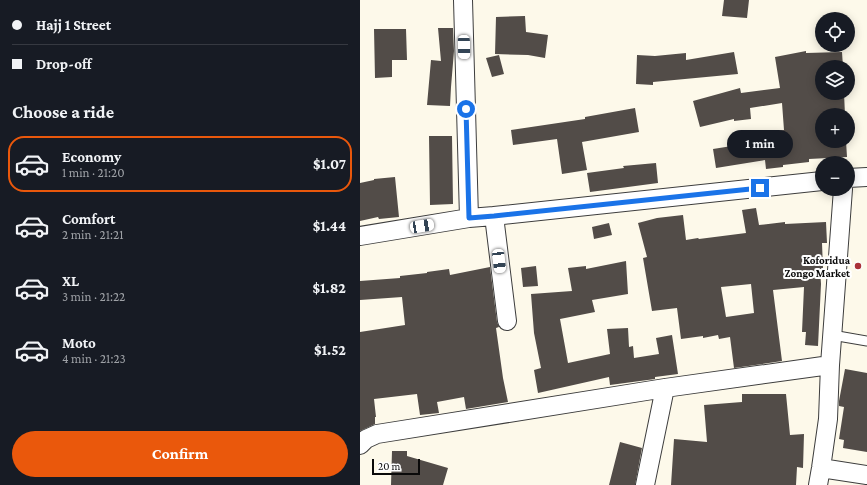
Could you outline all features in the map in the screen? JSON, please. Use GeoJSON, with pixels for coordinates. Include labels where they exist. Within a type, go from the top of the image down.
{"type":"FeatureCollection","features":[{"type":"Feature","properties":{"kind":"street"},"geometry":{"type":"LineString","coordinates":[[463,0],[469,218]]}},
{"type":"Feature","properties":{"kind":"street"},"geometry":{"type":"LineString","coordinates":[[855,178],[867,177]]}},
{"type":"Feature","properties":{"kind":"street"},"geometry":{"type":"LineString","coordinates":[[360,236],[469,218],[815,182]]}},
{"type":"Feature","properties":{"kind":"street"},"geometry":{"type":"LineString","coordinates":[[818,485],[822,468],[828,419],[830,365],[842,196]]}},
{"type":"Feature","properties":{"kind":"street"},"geometry":{"type":"LineString","coordinates":[[494,216],[507,321]]}},
{"type":"Feature","properties":{"kind":"street"},"geometry":{"type":"LineString","coordinates":[[360,445],[366,439],[377,434],[665,388],[830,365]]}},
{"type":"Feature","properties":{"kind":"street"},"geometry":{"type":"LineString","coordinates":[[645,485],[665,388]]}},
{"type":"Feature","properties":{"kind":"street"},"geometry":{"type":"LineString","coordinates":[[822,468],[867,475]]}},
{"type":"Feature","properties":{"kind":"lane"},"geometry":{"type":"LineString","coordinates":[[832,335],[867,341]]}},
{"type":"Feature","properties":{"kind":"building"},"geometry":{"type":"Polygon","coordinates":[[[724,0],[749,0],[747,18],[722,16],[724,0]]]}},
{"type":"Feature","properties":{"kind":"building"},"geometry":{"type":"Polygon","coordinates":[[[525,16],[526,32],[548,35],[545,58],[528,55],[495,54],[496,17],[525,16]]]}},
{"type":"Feature","properties":{"kind":"building"},"geometry":{"type":"Polygon","coordinates":[[[438,28],[453,28],[454,51],[450,106],[427,105],[431,60],[441,61],[438,28]]]}},
{"type":"Feature","properties":{"kind":"building"},"geometry":{"type":"Polygon","coordinates":[[[374,29],[406,29],[407,60],[392,60],[392,77],[375,78],[374,29]]]}},
{"type":"Feature","properties":{"kind":"building"},"geometry":{"type":"Polygon","coordinates":[[[806,51],[806,53],[842,52],[843,60],[815,60],[815,100],[844,100],[845,108],[815,108],[815,148],[846,148],[847,156],[815,156],[815,159],[809,159],[809,162],[783,165],[783,167],[766,169],[765,160],[716,168],[713,149],[751,143],[750,134],[784,130],[782,103],[750,108],[751,119],[734,121],[734,119],[700,127],[693,101],[740,88],[741,93],[780,88],[775,57],[806,51]]]}},
{"type":"Feature","properties":{"kind":"building"},"geometry":{"type":"Polygon","coordinates":[[[734,52],[738,74],[653,82],[653,85],[636,84],[637,55],[655,56],[686,53],[686,60],[734,52]]]}},
{"type":"Feature","properties":{"kind":"building"},"geometry":{"type":"Polygon","coordinates":[[[499,55],[504,74],[492,77],[486,58],[499,55]]]}},
{"type":"Feature","properties":{"kind":"building"},"geometry":{"type":"Polygon","coordinates":[[[635,108],[639,132],[582,142],[587,170],[562,174],[557,139],[513,145],[511,130],[585,119],[585,117],[635,108]]]}},
{"type":"Feature","properties":{"kind":"building"},"geometry":{"type":"Polygon","coordinates":[[[429,136],[452,136],[453,204],[430,205],[429,136]]]}},
{"type":"Feature","properties":{"kind":"building"},"geometry":{"type":"Polygon","coordinates":[[[656,163],[658,183],[590,192],[587,173],[624,168],[623,166],[656,163]]]}},
{"type":"Feature","properties":{"kind":"building"},"geometry":{"type":"Polygon","coordinates":[[[395,177],[399,217],[379,219],[378,217],[360,221],[360,183],[374,179],[395,177]]]}},
{"type":"Feature","properties":{"kind":"building"},"geometry":{"type":"Polygon","coordinates":[[[756,208],[759,225],[785,222],[785,224],[826,222],[827,243],[822,243],[823,269],[820,269],[821,284],[818,346],[805,345],[806,332],[802,332],[804,287],[773,290],[782,361],[734,368],[730,337],[719,339],[718,335],[703,338],[703,336],[681,339],[677,308],[652,311],[643,258],[647,257],[638,223],[657,218],[683,215],[686,240],[699,239],[746,233],[742,210],[756,208]],[[751,284],[721,287],[726,317],[754,313],[751,284]]]}},
{"type":"Feature","properties":{"kind":"building"},"geometry":{"type":"Polygon","coordinates":[[[609,223],[612,235],[594,239],[592,227],[609,223]]]}},
{"type":"Feature","properties":{"kind":"building"},"geometry":{"type":"Polygon","coordinates":[[[626,261],[628,294],[592,300],[595,312],[560,319],[568,363],[610,354],[607,329],[628,328],[629,347],[633,346],[634,358],[659,354],[656,338],[672,335],[678,374],[655,377],[655,379],[610,385],[609,377],[538,393],[534,370],[541,368],[534,333],[531,294],[572,291],[568,268],[586,266],[586,269],[626,261]]]}},
{"type":"Feature","properties":{"kind":"building"},"geometry":{"type":"Polygon","coordinates":[[[536,266],[538,286],[523,287],[521,268],[536,266]]]}},
{"type":"Feature","properties":{"kind":"building"},"geometry":{"type":"Polygon","coordinates":[[[490,267],[497,322],[499,327],[496,328],[508,402],[466,409],[464,397],[437,402],[439,413],[420,415],[417,394],[374,399],[376,417],[375,424],[360,431],[360,332],[405,325],[402,297],[360,300],[360,281],[400,278],[400,276],[449,269],[450,275],[490,267]]]}},
{"type":"Feature","properties":{"kind":"building"},"geometry":{"type":"Polygon","coordinates":[[[845,369],[867,373],[867,452],[843,448],[844,440],[839,439],[844,407],[839,406],[839,401],[845,369]]]}},
{"type":"Feature","properties":{"kind":"building"},"geometry":{"type":"Polygon","coordinates":[[[742,394],[786,394],[790,435],[804,434],[803,468],[797,467],[796,485],[671,485],[674,439],[707,442],[704,405],[742,402],[742,394]]]}},
{"type":"Feature","properties":{"kind":"building"},"geometry":{"type":"Polygon","coordinates":[[[620,442],[642,448],[635,485],[609,485],[620,442]]]}},
{"type":"Feature","properties":{"kind":"building"},"geometry":{"type":"Polygon","coordinates":[[[392,451],[407,451],[407,456],[448,468],[443,485],[391,485],[392,451]]]}},
{"type":"Feature","properties":{"kind":"place","name":"Koforidua Zongo Market"},"geometry":{"type":"Point","coordinates":[858,266]}},
{"type":"Feature","properties":{"kind":"route"},"geometry":{"type":"LineString","coordinates":[[466,109],[469,218],[760,188]]}}]}
